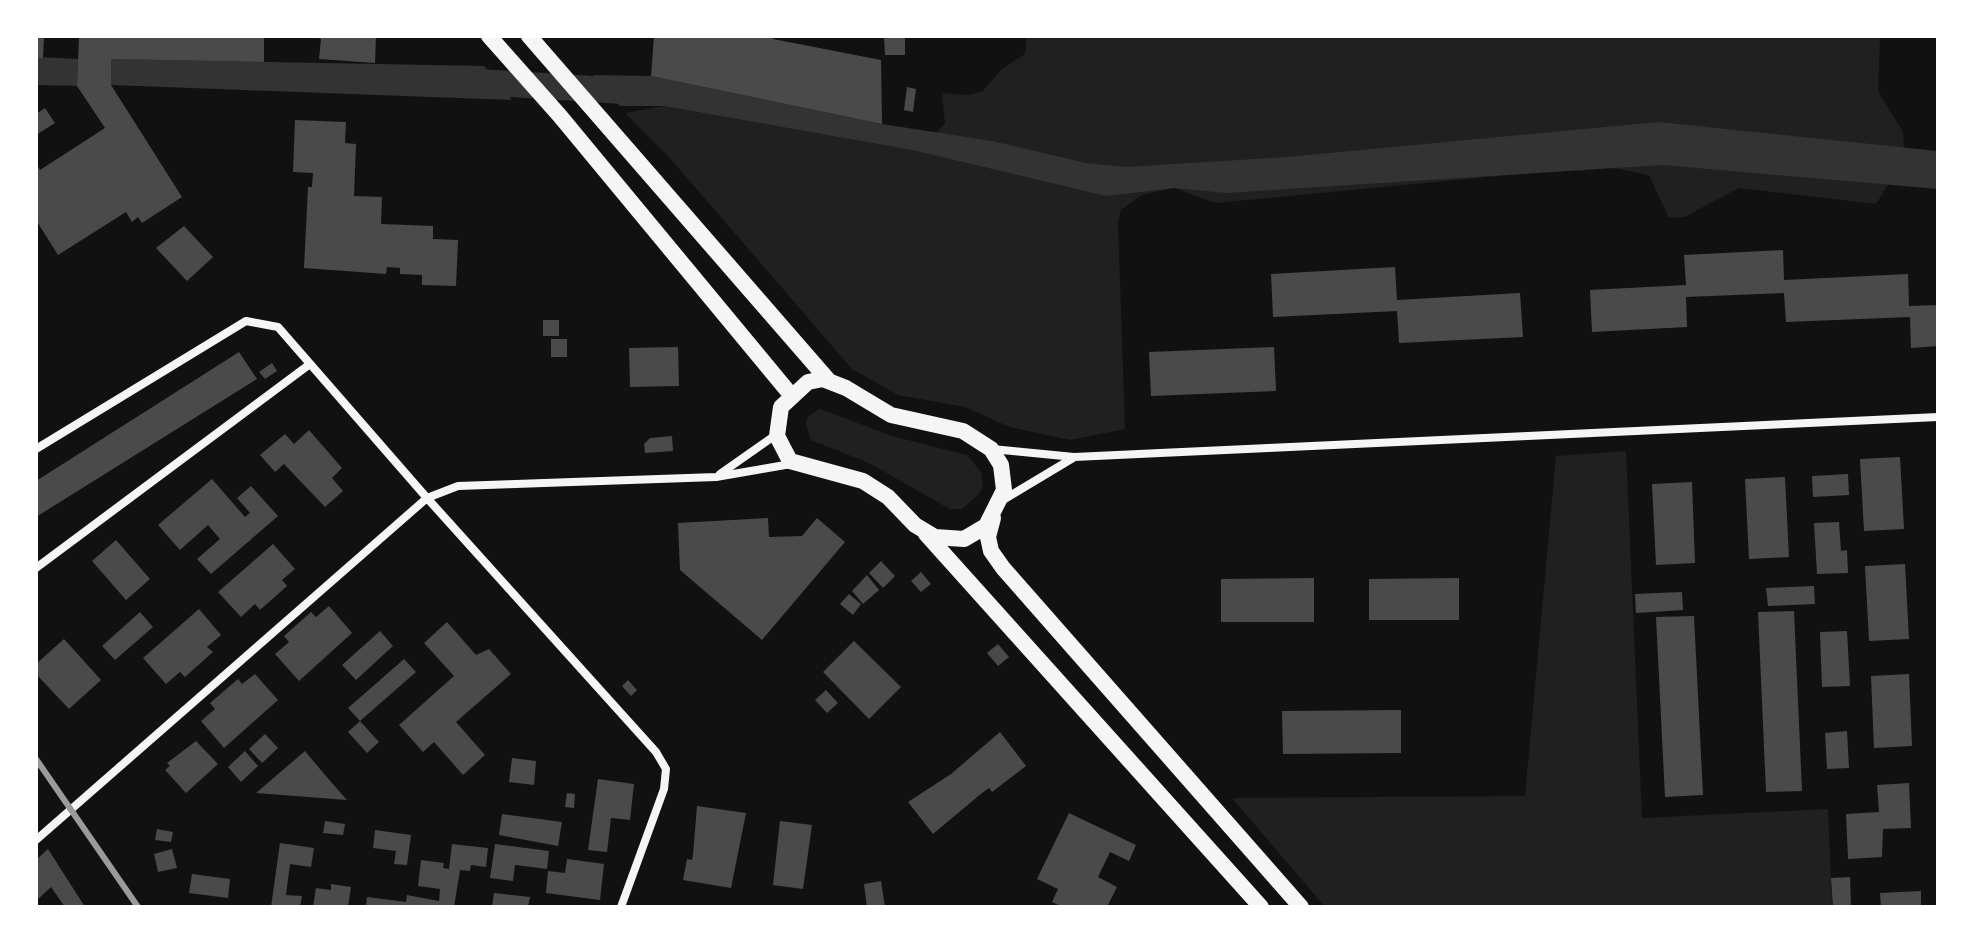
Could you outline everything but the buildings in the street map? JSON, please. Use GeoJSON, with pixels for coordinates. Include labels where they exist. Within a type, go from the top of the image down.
{"type":"FeatureCollection","features":[{"type":"Feature","properties":{"kind":"main road"},"geometry":{"type":"LineString","coordinates":[[489,36],[555,110],[791,395]]}},
{"type":"Feature","properties":{"kind":"main road"},"geometry":{"type":"LineString","coordinates":[[529,36],[829,381],[891,415],[963,431],[991,449],[1001,465],[1004,490],[988,537],[991,551],[1301,907]]}},
{"type":"Feature","properties":{"kind":"main road"},"geometry":{"type":"LineString","coordinates":[[829,381],[808,382],[781,407],[777,434],[782,451],[796,463],[863,481],[888,497],[925,533],[1261,907]]}},
{"type":"Feature","properties":{"kind":"main road"},"geometry":{"type":"LineString","coordinates":[[925,533],[951,540],[964,539],[986,526],[994,517]]}},
{"type":"Feature","properties":{"kind":"street"},"geometry":{"type":"LineString","coordinates":[[36,449],[246,321],[278,327],[656,752],[666,769],[664,789],[621,907]]}},
{"type":"Feature","properties":{"kind":"street"},"geometry":{"type":"LineString","coordinates":[[36,568],[310,364]]}},
{"type":"Feature","properties":{"kind":"street"},"geometry":{"type":"LineString","coordinates":[[991,449],[1074,457],[1938,417]]}},
{"type":"Feature","properties":{"kind":"street"},"geometry":{"type":"LineString","coordinates":[[716,477],[777,434]]}},
{"type":"Feature","properties":{"kind":"street"},"geometry":{"type":"LineString","coordinates":[[1002,500],[1074,457]]}},
{"type":"Feature","properties":{"kind":"street"},"geometry":{"type":"LineString","coordinates":[[36,840],[427,498],[458,486],[716,477],[796,463]]}},
{"type":"Feature","properties":{"kind":"shaded area"},"geometry":{"type":"Polygon","coordinates":[[[1027,36],[1880,36],[1878,91],[1903,132],[1904,149],[1902,163],[1876,204],[1739,188],[1684,217],[1669,218],[1649,175],[1603,166],[1216,203],[1174,188],[1142,195],[1121,210],[1118,223],[1125,429],[1070,440],[1010,427],[965,407],[898,395],[852,369],[669,157],[625,113],[664,106],[917,151],[945,124],[942,93],[967,95],[982,92],[1002,69],[1025,54],[1027,36]]]}},
{"type":"Feature","properties":{"kind":"shaded area"},"geometry":{"type":"Polygon","coordinates":[[[36,57],[78,59],[77,86],[36,85],[36,57]]]}},
{"type":"Feature","properties":{"kind":"shaded area"},"geometry":{"type":"Polygon","coordinates":[[[111,59],[484,66],[512,100],[111,85],[111,59]]]}},
{"type":"Feature","properties":{"kind":"shaded area"},"geometry":{"type":"Polygon","coordinates":[[[593,75],[651,76],[882,124],[992,141],[1086,163],[1127,167],[1287,157],[1658,122],[1938,151],[1938,189],[1662,165],[1226,193],[1174,188],[1106,196],[917,151],[664,106],[620,106],[593,75]]]}},
{"type":"Feature","properties":{"kind":"shaded area"},"geometry":{"type":"Polygon","coordinates":[[[820,409],[892,436],[967,455],[981,472],[983,485],[979,494],[962,509],[950,509],[869,463],[811,440],[806,424],[808,416],[820,409]]]}},
{"type":"Feature","properties":{"kind":"shaded area"},"geometry":{"type":"Polygon","coordinates":[[[1626,451],[1642,818],[1828,809],[1832,907],[1325,907],[1232,798],[1525,796],[1556,456],[1626,451]]]}},
{"type":"Feature","properties":{"kind":"waterway"},"geometry":{"type":"LineString","coordinates":[[463,81],[640,92]]}},
{"type":"Feature","properties":{"kind":"railway"},"geometry":{"type":"LineString","coordinates":[[36,759],[138,907]]}}]}
